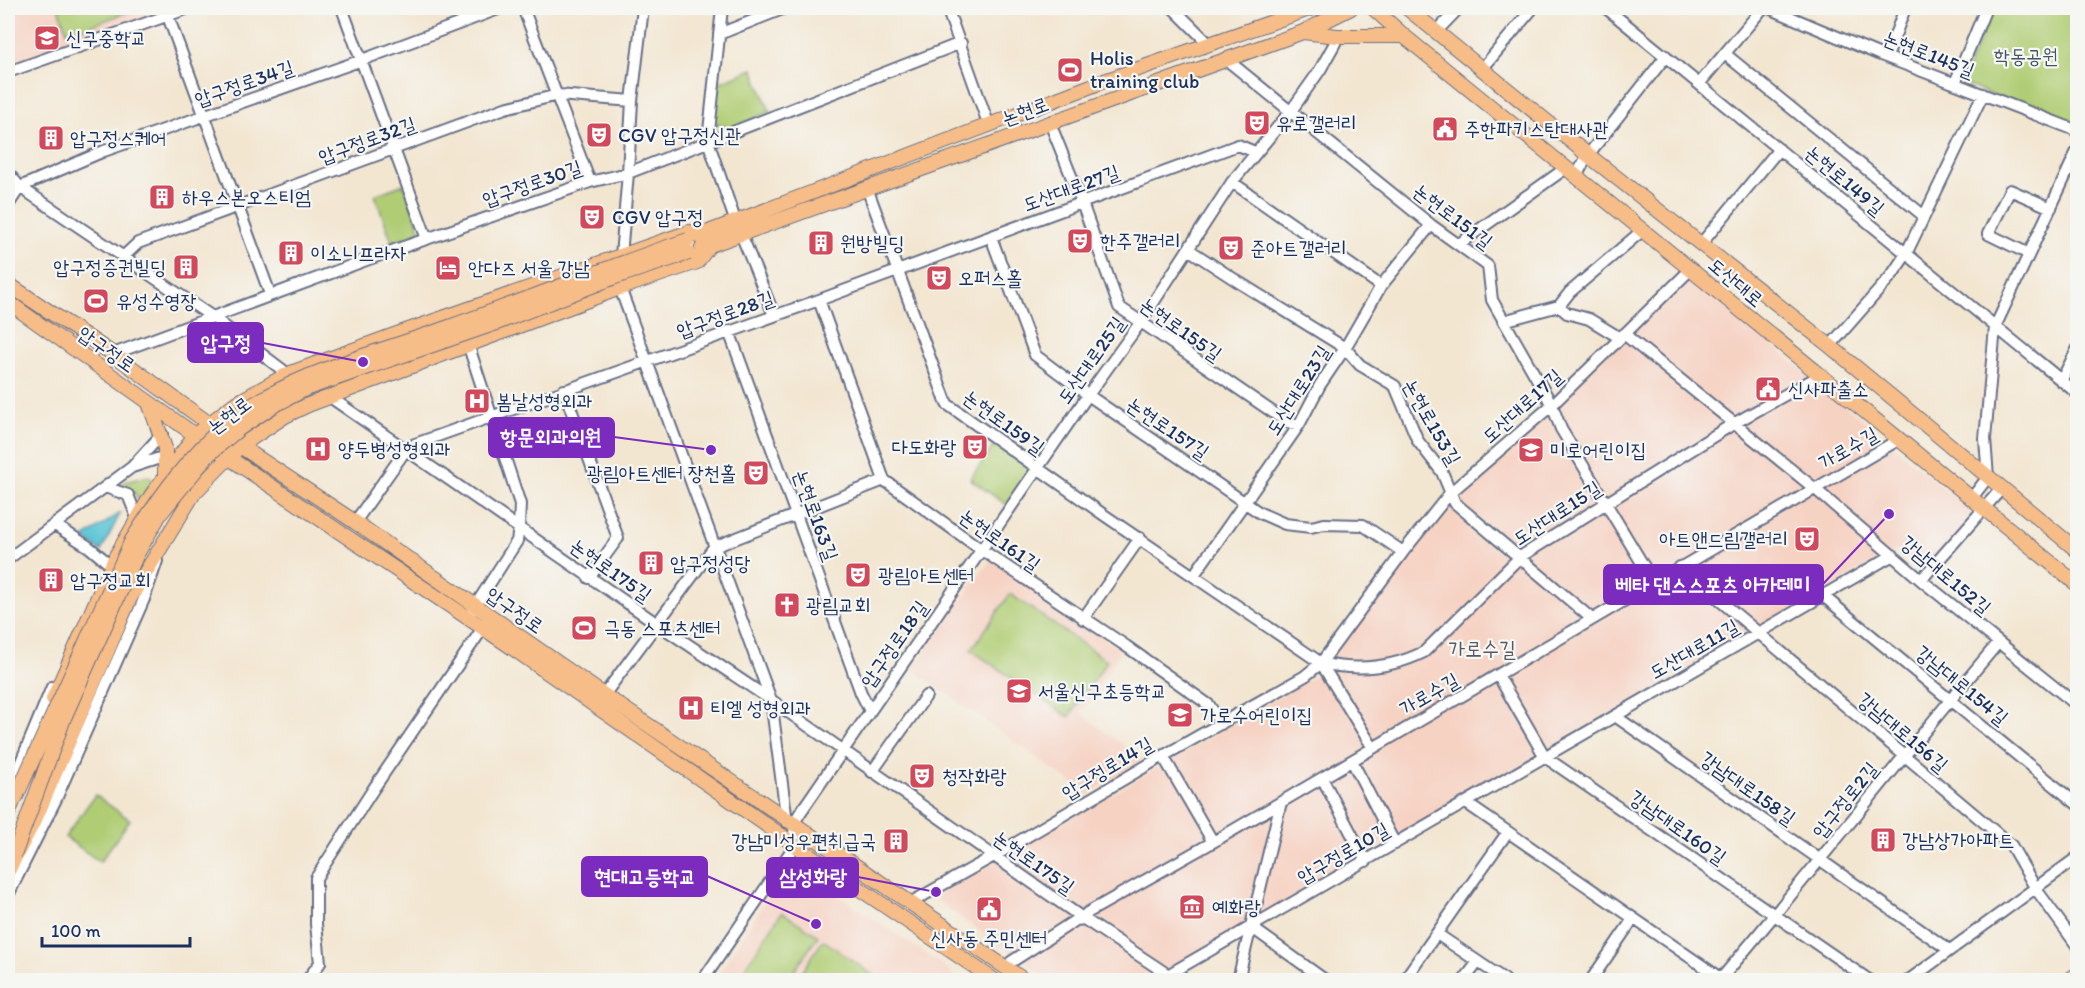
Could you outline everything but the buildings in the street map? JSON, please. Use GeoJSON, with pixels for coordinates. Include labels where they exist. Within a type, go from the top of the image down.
{"type":"FeatureCollection","features":[{"type":"Feature","properties":{"kind":"main road","name":"논현로"},"geometry":{"type":"LineString","coordinates":[[738,228],[867,188],[1227,60],[1303,32],[1351,8]]}},
{"type":"Feature","properties":{"kind":"main road","name":"도산대로"},"geometry":{"type":"LineString","coordinates":[[1373,8],[1404,36],[1819,376],[2078,585]]}},
{"type":"Feature","properties":{"kind":"main road","name":"도산대로"},"geometry":{"type":"LineString","coordinates":[[1407,8],[1588,155],[1830,346],[2078,551]]}},
{"type":"Feature","properties":{"kind":"main road","name":"논현로"},"geometry":{"type":"LineString","coordinates":[[11,796],[132,540],[157,500],[199,449],[231,420],[297,380],[488,313],[609,267],[707,240],[1107,80],[1305,9]]}},
{"type":"Feature","properties":{"kind":"main road"},"geometry":{"type":"LineString","coordinates":[[1303,32],[1337,36],[1404,36]]}},
{"type":"Feature","properties":{"kind":"main road","name":"논현로"},"geometry":{"type":"LineString","coordinates":[[8,814],[11,796],[111,559],[165,475],[195,435],[208,423],[232,405],[292,373],[689,232],[707,240]]}},
{"type":"Feature","properties":{"kind":"main road","name":"논현로"},"geometry":{"type":"LineString","coordinates":[[14,855],[37,815],[130,598],[195,493],[240,446],[308,405],[620,288],[697,262],[707,240]]}},
{"type":"Feature","properties":{"kind":"main road","name":"논현로"},"geometry":{"type":"LineString","coordinates":[[8,871],[64,718],[137,554],[160,514],[208,455],[240,428],[273,406],[305,389],[494,324],[688,246]]}},
{"type":"Feature","properties":{"kind":"main road","name":"압구정로"},"geometry":{"type":"LineString","coordinates":[[8,284],[113,354],[240,446],[355,522],[487,623],[795,845],[988,979],[1007,963]]}},
{"type":"Feature","properties":{"kind":"main road","name":"압구정로"},"geometry":{"type":"LineString","coordinates":[[8,302],[195,435],[472,612]]}},
{"type":"Feature","properties":{"kind":"main road"},"geometry":{"type":"LineString","coordinates":[[322,362],[316,375],[321,387],[334,396]]}},
{"type":"Feature","properties":{"kind":"main road"},"geometry":{"type":"LineString","coordinates":[[292,373],[303,375],[309,383],[312,398],[308,405]]}},
{"type":"Feature","properties":{"kind":"main road"},"geometry":{"type":"LineString","coordinates":[[149,403],[162,434],[166,456],[165,475]]}},
{"type":"Feature","properties":{"kind":"main road","name":"압구정로"},"geometry":{"type":"LineString","coordinates":[[487,623],[604,695],[910,903],[1007,963],[1024,981]]}},
{"type":"Feature","properties":{"kind":"main road"},"geometry":{"type":"LineString","coordinates":[[2068,981],[2078,974]]}},
{"type":"Feature","properties":{"kind":"street"},"geometry":{"type":"LineString","coordinates":[[8,72],[167,12],[189,8]]}},
{"type":"Feature","properties":{"kind":"street"},"geometry":{"type":"LineString","coordinates":[[342,8],[427,239]]}},
{"type":"Feature","properties":{"kind":"street","name":"압구정로34길"},"geometry":{"type":"LineString","coordinates":[[20,187],[104,151],[362,60],[501,8]]}},
{"type":"Feature","properties":{"kind":"street"},"geometry":{"type":"LineString","coordinates":[[523,8],[590,182]]}},
{"type":"Feature","properties":{"kind":"street"},"geometry":{"type":"LineString","coordinates":[[621,256],[632,101],[643,8]]}},
{"type":"Feature","properties":{"kind":"street"},"geometry":{"type":"LineString","coordinates":[[722,8],[708,141],[738,228],[774,315]]}},
{"type":"Feature","properties":{"kind":"street"},"geometry":{"type":"LineString","coordinates":[[719,33],[785,8]]}},
{"type":"Feature","properties":{"kind":"street"},"geometry":{"type":"LineString","coordinates":[[947,8],[989,126]]}},
{"type":"Feature","properties":{"kind":"street"},"geometry":{"type":"LineString","coordinates":[[1173,8],[1209,44]]}},
{"type":"Feature","properties":{"kind":"street"},"geometry":{"type":"LineString","coordinates":[[1436,32],[1459,8]]}},
{"type":"Feature","properties":{"kind":"street"},"geometry":{"type":"LineString","coordinates":[[1482,69],[1533,8]]}},
{"type":"Feature","properties":{"kind":"street","name":"논현로149길"},"geometry":{"type":"LineString","coordinates":[[1606,8],[2078,394]]}},
{"type":"Feature","properties":{"kind":"street"},"geometry":{"type":"LineString","coordinates":[[1699,84],[1763,8]]}},
{"type":"Feature","properties":{"kind":"street","name":"논현로145길"},"geometry":{"type":"LineString","coordinates":[[1769,8],[1887,57],[2078,131]]}},
{"type":"Feature","properties":{"kind":"street"},"geometry":{"type":"LineString","coordinates":[[1887,57],[1905,8]]}},
{"type":"Feature","properties":{"kind":"street"},"geometry":{"type":"LineString","coordinates":[[1955,83],[1986,8]]}},
{"type":"Feature","properties":{"kind":"street"},"geometry":{"type":"LineString","coordinates":[[167,12],[270,294]]}},
{"type":"Feature","properties":{"kind":"street","name":"도산대로25길"},"geometry":{"type":"LineString","coordinates":[[1038,469],[1140,322],[1232,182],[1291,111],[1320,70],[1337,36]]}},
{"type":"Feature","properties":{"kind":"street","name":"압구정로30길"},"geometry":{"type":"LineString","coordinates":[[113,354],[270,294],[590,182],[628,173],[961,43]]}},
{"type":"Feature","properties":{"kind":"street"},"geometry":{"type":"LineString","coordinates":[[1725,54],[1924,216]]}},
{"type":"Feature","properties":{"kind":"street"},"geometry":{"type":"LineString","coordinates":[[1459,244],[1571,172],[1588,155],[1666,56]]}},
{"type":"Feature","properties":{"kind":"street","name":"논현로151길"},"geometry":{"type":"LineString","coordinates":[[1227,60],[1431,225],[1488,266],[1492,300],[1552,405],[1561,429],[1654,583]]}},
{"type":"Feature","properties":{"kind":"street"},"geometry":{"type":"LineString","coordinates":[[1830,346],[1892,275],[1906,254],[1983,94]]}},
{"type":"Feature","properties":{"kind":"street","name":"압구정로32길"},"geometry":{"type":"LineString","coordinates":[[124,256],[138,243],[505,108],[558,95],[632,101]]}},
{"type":"Feature","properties":{"kind":"street","name":"논현로155길"},"geometry":{"type":"LineString","coordinates":[[1050,123],[1082,203],[1119,307],[1287,422],[1299,425]]}},
{"type":"Feature","properties":{"kind":"street","name":"도산대로27길"},"geometry":{"type":"LineString","coordinates":[[898,270],[1238,145],[1255,152]]}},
{"type":"Feature","properties":{"kind":"street","name":"도산대로"},"geometry":{"type":"LineString","coordinates":[[1701,244],[1779,149]]}},
{"type":"Feature","properties":{"kind":"street"},"geometry":{"type":"LineString","coordinates":[[1971,500],[1989,477],[1985,439],[1995,327],[2078,150]]}},
{"type":"Feature","properties":{"kind":"street"},"geometry":{"type":"LineString","coordinates":[[8,172],[20,187],[292,373]]}},
{"type":"Feature","properties":{"kind":"street"},"geometry":{"type":"LineString","coordinates":[[1232,182],[1381,286]]}},
{"type":"Feature","properties":{"kind":"street"},"geometry":{"type":"LineString","coordinates":[[8,205],[20,187]]}},
{"type":"Feature","properties":{"kind":"street","name":"논현로159길"},"geometry":{"type":"LineString","coordinates":[[867,188],[947,404],[1322,663],[1373,748]]}},
{"type":"Feature","properties":{"kind":"street"},"geometry":{"type":"LineString","coordinates":[[2029,254],[1988,234],[2010,190],[2050,208]]}},
{"type":"Feature","properties":{"kind":"street","name":"도산대로23길"},"geometry":{"type":"LineString","coordinates":[[1194,575],[1299,425],[1320,385],[1345,348],[1381,286],[1431,225]]}},
{"type":"Feature","properties":{"kind":"street"},"geometry":{"type":"LineString","coordinates":[[1503,321],[1559,306],[1570,292],[1642,230]]}},
{"type":"Feature","properties":{"kind":"street","name":"논현로157길"},"geometry":{"type":"LineString","coordinates":[[991,237],[1035,356],[1260,513],[1285,524],[1311,527],[1324,524],[1363,525],[1403,552]]}},
{"type":"Feature","properties":{"kind":"street","name":"논현로153길"},"geometry":{"type":"LineString","coordinates":[[1188,249],[1345,348],[1360,365],[1395,387],[1418,441],[1442,472],[1455,503],[1592,619]]}},
{"type":"Feature","properties":{"kind":"street","name":"압구정로28길"},"geometry":{"type":"LineString","coordinates":[[355,522],[405,452],[415,444],[898,270]]}},
{"type":"Feature","properties":{"kind":"street","name":"도산대로17길"},"geometry":{"type":"LineString","coordinates":[[1322,663],[1403,552],[1450,493],[1552,405],[1690,270]]}},
{"type":"Feature","properties":{"kind":"street"},"geometry":{"type":"LineString","coordinates":[[620,288],[771,700],[782,783],[795,845],[703,981]]}},
{"type":"Feature","properties":{"kind":"street"},"geometry":{"type":"LineString","coordinates":[[604,695],[714,547],[884,480],[819,300]]}},
{"type":"Feature","properties":{"kind":"street","name":"강남대로152길"},"geometry":{"type":"LineString","coordinates":[[1559,306],[1567,313],[1589,319],[1622,336],[1814,489],[2078,706]]}},
{"type":"Feature","properties":{"kind":"street","name":"논현로163길"},"geometry":{"type":"LineString","coordinates":[[729,331],[861,693],[870,711]]}},
{"type":"Feature","properties":{"kind":"street"},"geometry":{"type":"LineString","coordinates":[[468,344],[520,504],[517,541],[472,612]]}},
{"type":"Feature","properties":{"kind":"street"},"geometry":{"type":"LineString","coordinates":[[2061,381],[2078,348]]}},
{"type":"Feature","properties":{"kind":"street","name":"도산대로15길"},"geometry":{"type":"LineString","coordinates":[[1322,663],[1340,667],[1366,667],[1408,660],[1424,652],[1520,557],[1733,424],[1819,376]]}},
{"type":"Feature","properties":{"kind":"street"},"geometry":{"type":"LineString","coordinates":[[564,390],[618,538],[589,578]]}},
{"type":"Feature","properties":{"kind":"street","name":"논현로175길"},"geometry":{"type":"LineString","coordinates":[[334,396],[405,452],[771,700],[1168,979]]}},
{"type":"Feature","properties":{"kind":"street"},"geometry":{"type":"LineString","coordinates":[[8,559],[132,467],[162,434]]}},
{"type":"Feature","properties":{"kind":"street","name":"가로수길"},"geometry":{"type":"LineString","coordinates":[[1007,963],[1076,920],[1083,919],[1088,913],[1213,843],[1898,440]]}},
{"type":"Feature","properties":{"kind":"street"},"geometry":{"type":"LineString","coordinates":[[132,467],[166,456]]}},
{"type":"Feature","properties":{"kind":"street","name":"압구정로18길"},"geometry":{"type":"LineString","coordinates":[[789,820],[843,752],[1038,469]]}},
{"type":"Feature","properties":{"kind":"street","name":"논현로161길"},"geometry":{"type":"LineString","coordinates":[[884,480],[1209,705],[1221,724]]}},
{"type":"Feature","properties":{"kind":"street"},"geometry":{"type":"LineString","coordinates":[[105,487],[128,495],[138,520]]}},
{"type":"Feature","properties":{"kind":"street"},"geometry":{"type":"LineString","coordinates":[[1922,580],[2002,488]]}},
{"type":"Feature","properties":{"kind":"street"},"geometry":{"type":"LineString","coordinates":[[55,525],[111,559]]}},
{"type":"Feature","properties":{"kind":"street"},"geometry":{"type":"LineString","coordinates":[[1083,619],[1140,538]]}},
{"type":"Feature","properties":{"kind":"street"},"geometry":{"type":"LineString","coordinates":[[8,895],[60,789],[144,599],[163,545]]}},
{"type":"Feature","properties":{"kind":"street","name":"도산대로11길"},"geometry":{"type":"LineString","coordinates":[[1545,757],[1893,555]]}},
{"type":"Feature","properties":{"kind":"street","name":"강남대로156길"},"geometry":{"type":"LineString","coordinates":[[1680,567],[2011,845],[2036,889],[2078,947]]}},
{"type":"Feature","properties":{"kind":"street","name":"강남대로154길"},"geometry":{"type":"LineString","coordinates":[[1822,595],[2078,805]]}},
{"type":"Feature","properties":{"kind":"street"},"geometry":{"type":"LineString","coordinates":[[307,981],[320,963],[316,924],[316,878],[374,788],[487,623]]}},
{"type":"Feature","properties":{"kind":"street","name":"압구정로2길"},"geometry":{"type":"LineString","coordinates":[[1721,980],[1998,642]]}},
{"type":"Feature","properties":{"kind":"street","name":"압구정로14길"},"geometry":{"type":"LineString","coordinates":[[910,903],[1305,676],[1322,663]]}},
{"type":"Feature","properties":{"kind":"street","name":"강남대로160길"},"geometry":{"type":"LineString","coordinates":[[1498,675],[1545,757],[1869,981]]}},
{"type":"Feature","properties":{"kind":"street"},"geometry":{"type":"LineString","coordinates":[[872,772],[926,696]]}},
{"type":"Feature","properties":{"kind":"street","name":"강남대로158길"},"geometry":{"type":"LineString","coordinates":[[1615,716],[1949,951]]}},
{"type":"Feature","properties":{"kind":"street"},"geometry":{"type":"LineString","coordinates":[[1163,756],[1213,843]]}},
{"type":"Feature","properties":{"kind":"street","name":"압구정로10길"},"geometry":{"type":"LineString","coordinates":[[1168,979],[1251,927],[1545,757]]}},
{"type":"Feature","properties":{"kind":"street"},"geometry":{"type":"LineString","coordinates":[[1352,761],[1395,844]]}},
{"type":"Feature","properties":{"kind":"street"},"geometry":{"type":"LineString","coordinates":[[1322,778],[1366,861]]}},
{"type":"Feature","properties":{"kind":"street"},"geometry":{"type":"LineString","coordinates":[[1238,981],[1281,802]]}},
{"type":"Feature","properties":{"kind":"street"},"geometry":{"type":"LineString","coordinates":[[1466,803],[1721,980]]}},
{"type":"Feature","properties":{"kind":"street"},"geometry":{"type":"LineString","coordinates":[[1404,981],[1507,833]]}},
{"type":"Feature","properties":{"kind":"street"},"geometry":{"type":"LineString","coordinates":[[1909,981],[2078,857]]}},
{"type":"Feature","properties":{"kind":"street"},"geometry":{"type":"LineString","coordinates":[[1591,981],[1633,919]]}},
{"type":"Feature","properties":{"kind":"street"},"geometry":{"type":"LineString","coordinates":[[1251,927],[1322,980]]}},
{"type":"Feature","properties":{"kind":"street"},"geometry":{"type":"LineString","coordinates":[[1437,934],[1505,981]]}},
{"type":"Feature","properties":{"kind":"street"},"geometry":{"type":"LineString","coordinates":[[1464,981],[1478,962]]}},
{"type":"Feature","properties":{"kind":"shaded area","name":"신구중학교"},"geometry":{"type":"Polygon","coordinates":[[[8,8],[164,8],[165,9],[8,66],[8,8]]]}},
{"type":"Feature","properties":{"kind":"shaded area"},"geometry":{"type":"Polygon","coordinates":[[[1690,276],[1976,515],[1924,573],[1896,550],[1150,980],[1049,980],[933,898],[1320,673],[1435,516],[1690,276]]]}},
{"type":"Feature","properties":{"kind":"shaded area","name":"서울신구초등학교"},"geometry":{"type":"Polygon","coordinates":[[[991,559],[1121,650],[1081,713],[1142,760],[1088,794],[912,669],[991,559]]]}},
{"type":"Feature","properties":{"kind":"shaded area"},"geometry":{"type":"Polygon","coordinates":[[[803,872],[947,968],[953,975],[953,980],[714,980],[779,880],[786,873],[803,872]]]}},
{"type":"Feature","properties":{"kind":"green space"},"geometry":{"type":"Polygon","coordinates":[[[58,8],[139,8],[68,34],[58,8]]]}},
{"type":"Feature","properties":{"kind":"green space","name":"학동공원"},"geometry":{"type":"Polygon","coordinates":[[[1993,8],[2077,8],[2077,128],[1961,83],[1993,8]]]}},
{"type":"Feature","properties":{"kind":"green space"},"geometry":{"type":"Polygon","coordinates":[[[753,69],[770,112],[728,129],[713,121],[718,83],[753,69]]]}},
{"type":"Feature","properties":{"kind":"green space"},"geometry":{"type":"Polygon","coordinates":[[[404,184],[421,232],[392,242],[375,195],[404,184]]]}},
{"type":"Feature","properties":{"kind":"green space"},"geometry":{"type":"Polygon","coordinates":[[[996,443],[1036,471],[1010,507],[970,479],[996,443]]]}},
{"type":"Feature","properties":{"kind":"green space"},"geometry":{"type":"Polygon","coordinates":[[[148,476],[153,480],[139,502],[134,492],[117,488],[125,482],[148,476]]]}},
{"type":"Feature","properties":{"kind":"green space"},"geometry":{"type":"Polygon","coordinates":[[[1010,594],[1107,661],[1069,717],[971,650],[1010,594]]]}},
{"type":"Feature","properties":{"kind":"green space"},"geometry":{"type":"Polygon","coordinates":[[[95,795],[130,820],[100,862],[65,837],[95,795]]]}},
{"type":"Feature","properties":{"kind":"green space"},"geometry":{"type":"Polygon","coordinates":[[[782,912],[818,936],[788,980],[756,980],[743,971],[782,912]]]}},
{"type":"Feature","properties":{"kind":"green space"},"geometry":{"type":"Polygon","coordinates":[[[823,940],[880,980],[797,980],[823,940]]]}},
{"type":"Feature","properties":{"kind":"water"},"geometry":{"type":"Polygon","coordinates":[[[121,512],[101,551],[84,538],[121,512]]]}},
{"type":"Feature","properties":{"kind":"place","name":"신구중학교"},"geometry":{"type":"Point","coordinates":[47,38]}},
{"type":"Feature","properties":{"kind":"place","name":"Holis training club"},"geometry":{"type":"Point","coordinates":[1070,70]}},
{"type":"Feature","properties":{"kind":"place","name":"유로갤러리"},"geometry":{"type":"Point","coordinates":[1257,123]}},
{"type":"Feature","properties":{"kind":"place","name":"주한파키스탄대사관"},"geometry":{"type":"Point","coordinates":[1445,129]}},
{"type":"Feature","properties":{"kind":"place","name":"CGV 압구정신관"},"geometry":{"type":"Point","coordinates":[599,135]}},
{"type":"Feature","properties":{"kind":"place","name":"압구정스퀘어"},"geometry":{"type":"Point","coordinates":[51,138]}},
{"type":"Feature","properties":{"kind":"place","name":"하우스본오스티엄"},"geometry":{"type":"Point","coordinates":[162,197]}},
{"type":"Feature","properties":{"kind":"place","name":"CGV 압구정"},"geometry":{"type":"Point","coordinates":[592,217]}},
{"type":"Feature","properties":{"kind":"place","name":"한주갤러리"},"geometry":{"type":"Point","coordinates":[1080,241]}},
{"type":"Feature","properties":{"kind":"place","name":"원방빌딩"},"geometry":{"type":"Point","coordinates":[821,243]}},
{"type":"Feature","properties":{"kind":"place","name":"준아트갤러리"},"geometry":{"type":"Point","coordinates":[1231,248]}},
{"type":"Feature","properties":{"kind":"place","name":"이소니프라자"},"geometry":{"type":"Point","coordinates":[291,253]}},
{"type":"Feature","properties":{"kind":"place","name":"압구정증권빌딩"},"geometry":{"type":"Point","coordinates":[186,267]}},
{"type":"Feature","properties":{"kind":"place","name":"안다즈 서울 강남"},"geometry":{"type":"Point","coordinates":[448,268]}},
{"type":"Feature","properties":{"kind":"place","name":"오퍼스홀"},"geometry":{"type":"Point","coordinates":[939,278]}},
{"type":"Feature","properties":{"kind":"place","name":"유성수영장"},"geometry":{"type":"Point","coordinates":[96,301]}},
{"type":"Feature","properties":{"kind":"place","name":"압구정"},"geometry":{"type":"Point","coordinates":[363,362]}},
{"type":"Feature","properties":{"kind":"place","name":"신사파출소"},"geometry":{"type":"Point","coordinates":[1768,389]}},
{"type":"Feature","properties":{"kind":"place","name":"봄날성형외과"},"geometry":{"type":"Point","coordinates":[477,401]}},
{"type":"Feature","properties":{"kind":"place","name":"다도화랑"},"geometry":{"type":"Point","coordinates":[975,447]}},
{"type":"Feature","properties":{"kind":"place","name":"양두병성형외과"},"geometry":{"type":"Point","coordinates":[318,449]}},
{"type":"Feature","properties":{"kind":"place","name":"항문외과의원"},"geometry":{"type":"Point","coordinates":[711,450]}},
{"type":"Feature","properties":{"kind":"place","name":"미로어린이집"},"geometry":{"type":"Point","coordinates":[1531,450]}},
{"type":"Feature","properties":{"kind":"place","name":"광림아트센터 장천홀"},"geometry":{"type":"Point","coordinates":[756,473]}},
{"type":"Feature","properties":{"kind":"place","name":"베타 댄스스포츠 아카데미"},"geometry":{"type":"Point","coordinates":[1889,514]}},
{"type":"Feature","properties":{"kind":"place","name":"아트앤드림갤러리"},"geometry":{"type":"Point","coordinates":[1807,539]}},
{"type":"Feature","properties":{"kind":"place","name":"압구정성당"},"geometry":{"type":"Point","coordinates":[651,563]}},
{"type":"Feature","properties":{"kind":"place","name":"광림아트센터"},"geometry":{"type":"Point","coordinates":[858,575]}},
{"type":"Feature","properties":{"kind":"place","name":"압구정교회"},"geometry":{"type":"Point","coordinates":[51,580]}},
{"type":"Feature","properties":{"kind":"place","name":"광림교회"},"geometry":{"type":"Point","coordinates":[787,605]}},
{"type":"Feature","properties":{"kind":"place","name":"극동 스포츠센터"},"geometry":{"type":"Point","coordinates":[584,628]}},
{"type":"Feature","properties":{"kind":"place","name":"서울신구초등학교"},"geometry":{"type":"Point","coordinates":[1019,691]}},
{"type":"Feature","properties":{"kind":"place","name":"티엘 성형외과"},"geometry":{"type":"Point","coordinates":[691,708]}},
{"type":"Feature","properties":{"kind":"place","name":"가로수어린이집"},"geometry":{"type":"Point","coordinates":[1180,715]}},
{"type":"Feature","properties":{"kind":"place","name":"청작화랑"},"geometry":{"type":"Point","coordinates":[922,776]}},
{"type":"Feature","properties":{"kind":"place","name":"강남상가아파트"},"geometry":{"type":"Point","coordinates":[1883,840]}},
{"type":"Feature","properties":{"kind":"place","name":"강남미성우편취급국"},"geometry":{"type":"Point","coordinates":[896,841]}},
{"type":"Feature","properties":{"kind":"place","name":"삼성화랑"},"geometry":{"type":"Point","coordinates":[936,892]}},
{"type":"Feature","properties":{"kind":"place","name":"예화랑"},"geometry":{"type":"Point","coordinates":[1192,907]}},
{"type":"Feature","properties":{"kind":"place","name":"신사동 주민센터"},"geometry":{"type":"Point","coordinates":[989,909]}},
{"type":"Feature","properties":{"kind":"place","name":"현대고등학교"},"geometry":{"type":"Point","coordinates":[816,924]}},
{"type":"Feature","properties":{"kind":"district","name":"가로수길"},"geometry":{"type":"Point","coordinates":[1482,649]}}]}
